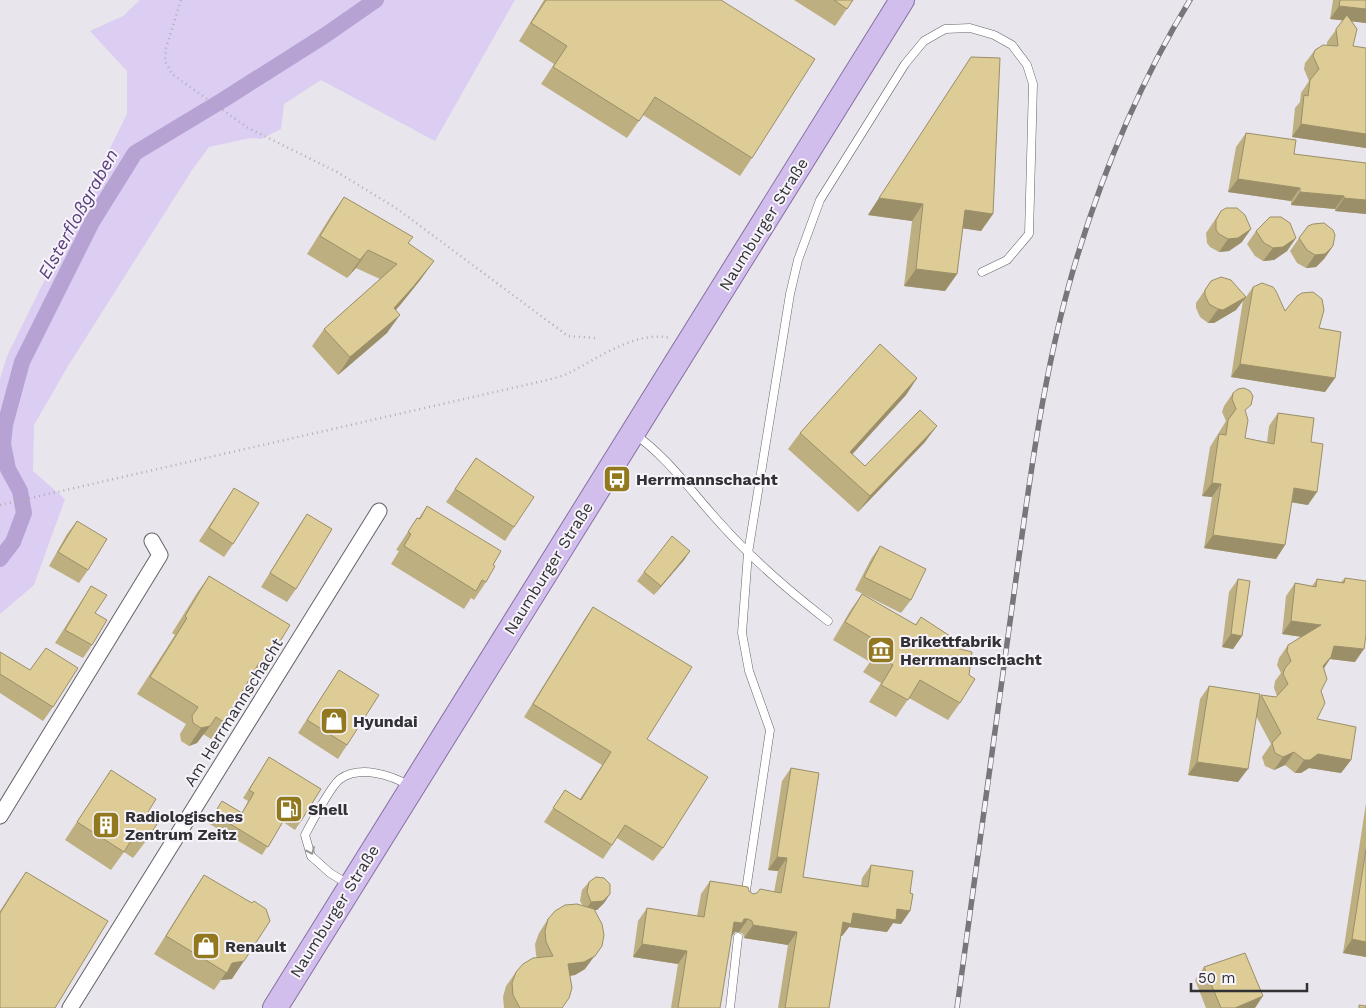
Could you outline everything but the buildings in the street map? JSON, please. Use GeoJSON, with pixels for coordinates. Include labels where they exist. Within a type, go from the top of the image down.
{"type":"FeatureCollection","features":[{"type":"Feature","properties":{"kind":"main road","name":"Naumburger Straße"},"geometry":{"type":"LineString","coordinates":[[274,1008],[902,0]]}},
{"type":"Feature","properties":{"kind":"street","name":"Am Herrmannschacht"},"geometry":{"type":"LineString","coordinates":[[70,1008],[379,511]]}},
{"type":"Feature","properties":{"kind":"street"},"geometry":{"type":"LineString","coordinates":[[0,816],[160,555],[152,541]]}},
{"type":"Feature","properties":{"kind":"lane"},"geometry":{"type":"LineString","coordinates":[[744,901],[770,730],[749,671],[742,633],[748,553],[790,294],[798,260],[820,200],[904,64],[924,41],[944,29],[970,28],[994,35],[1012,45],[1027,65],[1033,84],[1029,234],[1007,260],[982,272]]}},
{"type":"Feature","properties":{"kind":"lane"},"geometry":{"type":"LineString","coordinates":[[633,433],[654,450],[748,553],[828,622]]}},
{"type":"Feature","properties":{"kind":"lane"},"geometry":{"type":"LineString","coordinates":[[350,885],[331,874],[311,856],[305,835],[325,800],[340,779],[360,771],[393,777],[412,786]]}},
{"type":"Feature","properties":{"kind":"lane"},"geometry":{"type":"LineString","coordinates":[[730,1008],[738,937]]}},
{"type":"Feature","properties":{"kind":"path"},"geometry":{"type":"LineString","coordinates":[[182,0],[166,48],[165,62],[172,74],[248,128],[337,172],[396,208],[568,336],[595,338]]}},
{"type":"Feature","properties":{"kind":"path"},"geometry":{"type":"LineString","coordinates":[[0,505],[543,381],[567,374],[623,344],[642,339],[665,337],[674,339]]}},
{"type":"Feature","properties":{"kind":"shaded area"},"geometry":{"type":"Polygon","coordinates":[[[140,0],[515,0],[435,141],[321,80],[284,104],[281,129],[261,139],[250,138],[209,147],[192,170],[68,366],[34,425],[33,471],[65,499],[34,585],[0,614],[0,379],[7,356],[127,114],[127,71],[90,31],[123,16],[140,0]]]}},
{"type":"Feature","properties":{"kind":"waterway","name":"Elsterfloßgraben"},"geometry":{"type":"LineString","coordinates":[[0,559],[13,542],[24,513],[20,491],[8,469],[3,444],[5,425],[22,362],[92,222],[135,153],[324,36],[376,0]]}},
{"type":"Feature","properties":{"kind":"railway"},"geometry":{"type":"LineString","coordinates":[[957,1008],[1034,450],[1061,317],[1083,238],[1122,133],[1154,65],[1190,0]]}},
{"type":"Feature","properties":{"kind":"place","name":"Herrmannschacht"},"geometry":{"type":"Point","coordinates":[617,479]}},
{"type":"Feature","properties":{"kind":"place","name":"Brikettfabrik Herrmannschacht"},"geometry":{"type":"Point","coordinates":[881,650]}},
{"type":"Feature","properties":{"kind":"place","name":"Hyundai"},"geometry":{"type":"Point","coordinates":[334,721]}},
{"type":"Feature","properties":{"kind":"place","name":"Shell"},"geometry":{"type":"Point","coordinates":[289,809]}},
{"type":"Feature","properties":{"kind":"place","name":"Radiologisches Zentrum Zeitz"},"geometry":{"type":"Point","coordinates":[106,825]}},
{"type":"Feature","properties":{"kind":"place","name":"Renault"},"geometry":{"type":"Point","coordinates":[206,946]}}]}
